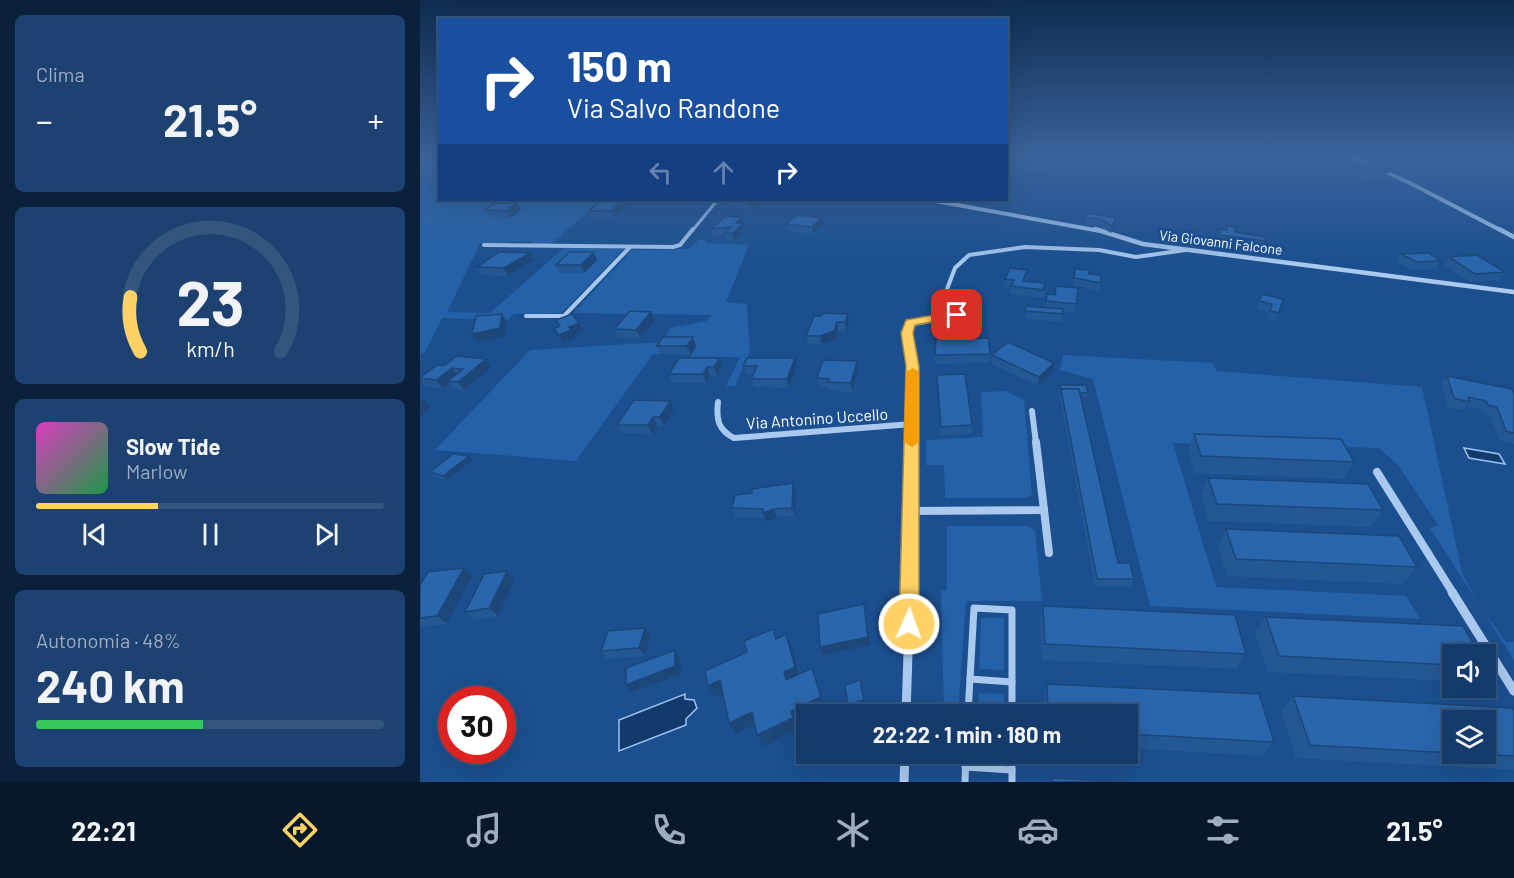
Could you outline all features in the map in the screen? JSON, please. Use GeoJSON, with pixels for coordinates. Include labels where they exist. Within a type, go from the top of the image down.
{"type":"FeatureCollection","features":[{"type":"Feature","properties":{"kind":"street"},"geometry":{"type":"LineString","coordinates":[[1428,192],[1514,237]]}},
{"type":"Feature","properties":{"kind":"street","name":"Via Giovanni Falcone"},"geometry":{"type":"LineString","coordinates":[[934,201],[982,212],[1088,227],[1126,242],[1514,292]]}},
{"type":"Feature","properties":{"kind":"street"},"geometry":{"type":"LineString","coordinates":[[906,704],[912,512],[913,366],[907,333],[910,323],[957,315]]}},
{"type":"Feature","properties":{"kind":"street","name":"Via Antonino Uccello"},"geometry":{"type":"LineString","coordinates":[[718,402],[716,418],[724,434],[734,438],[912,424]]}},
{"type":"Feature","properties":{"kind":"street"},"geometry":{"type":"LineString","coordinates":[[1032,411],[1049,553]]}},
{"type":"Feature","properties":{"kind":"street"},"geometry":{"type":"LineString","coordinates":[[1377,472],[1514,691]]}},
{"type":"Feature","properties":{"kind":"street"},"geometry":{"type":"LineString","coordinates":[[912,512],[1044,510]]}},
{"type":"Feature","properties":{"kind":"street"},"geometry":{"type":"LineString","coordinates":[[904,782],[905,764]]}},
{"type":"Feature","properties":{"kind":"lane"},"geometry":{"type":"LineString","coordinates":[[484,245],[630,247],[680,245],[716,202],[720,201]]}},
{"type":"Feature","properties":{"kind":"lane"},"geometry":{"type":"LineString","coordinates":[[526,316],[564,316],[630,247]]}},
{"type":"Feature","properties":{"kind":"lane"},"geometry":{"type":"LineString","coordinates":[[957,315],[944,297],[951,274],[962,258],[969,255],[1025,247],[1072,251],[1099,250],[1136,257],[1189,250]]}},
{"type":"Feature","properties":{"kind":"lane"},"geometry":{"type":"LineString","coordinates":[[969,704],[974,608],[1012,610],[1012,704]]}},
{"type":"Feature","properties":{"kind":"lane"},"geometry":{"type":"LineString","coordinates":[[970,679],[1012,682]]}},
{"type":"Feature","properties":{"kind":"lane"},"geometry":{"type":"LineString","coordinates":[[1012,764],[1012,782]]}},
{"type":"Feature","properties":{"kind":"lane"},"geometry":{"type":"LineString","coordinates":[[965,782],[966,767],[1012,770]]}},
{"type":"Feature","properties":{"kind":"shaded area"},"geometry":{"type":"Polygon","coordinates":[[[420,192],[438,192],[438,201],[602,201],[550,244],[533,244],[531,241],[480,244],[447,312],[490,313],[564,248],[624,249],[562,313],[514,314],[508,320],[442,318],[425,352],[420,355],[420,192]]]}},
{"type":"Feature","properties":{"kind":"shaded area"},"geometry":{"type":"Polygon","coordinates":[[[699,240],[705,240],[705,243],[749,245],[726,302],[747,304],[750,351],[735,386],[726,386],[740,357],[690,357],[691,355],[667,345],[660,354],[653,354],[576,461],[435,450],[530,350],[662,342],[670,328],[706,321],[712,315],[573,313],[632,250],[689,249],[699,240]]]}},
{"type":"Feature","properties":{"kind":"shaded area"},"geometry":{"type":"Polygon","coordinates":[[[1063,355],[1213,363],[1217,371],[1422,387],[1462,572],[1477,601],[1430,528],[1438,525],[1398,465],[1379,448],[1173,443],[1216,587],[1406,596],[1420,619],[1150,606],[1093,379],[1060,370],[1063,355]]]}},
{"type":"Feature","properties":{"kind":"shaded area"},"geometry":{"type":"Polygon","coordinates":[[[1006,391],[1024,400],[1032,495],[1024,498],[945,498],[944,465],[926,465],[926,440],[983,437],[981,392],[1006,391]]]}},
{"type":"Feature","properties":{"kind":"shaded area"},"geometry":{"type":"Polygon","coordinates":[[[1464,448],[1499,454],[1505,464],[1469,458],[1464,448]]]}},
{"type":"Feature","properties":{"kind":"shaded area"},"geometry":{"type":"Polygon","coordinates":[[[947,526],[1027,526],[1035,530],[1042,601],[966,601],[959,704],[944,704],[941,591],[947,590],[947,526]]]}},
{"type":"Feature","properties":{"kind":"shaded area"},"geometry":{"type":"Polygon","coordinates":[[[1481,608],[1506,642],[1514,642],[1514,660],[1481,608]]]}},
{"type":"Feature","properties":{"kind":"shaded area"},"geometry":{"type":"Polygon","coordinates":[[[981,618],[1004,618],[1004,670],[979,669],[981,618]]]}},
{"type":"Feature","properties":{"kind":"shaded area"},"geometry":{"type":"Polygon","coordinates":[[[979,693],[1004,694],[1004,704],[978,704],[979,693]]]}},
{"type":"Feature","properties":{"kind":"shaded area"},"geometry":{"type":"Polygon","coordinates":[[[685,694],[685,699],[694,700],[697,708],[686,719],[686,725],[619,751],[619,720],[685,694]]]}},
{"type":"Feature","properties":{"kind":"building"},"geometry":{"type":"Polygon","coordinates":[[[601,201],[622,201],[611,211],[589,211],[601,201]]]}},
{"type":"Feature","properties":{"kind":"building"},"geometry":{"type":"Polygon","coordinates":[[[495,203],[517,203],[506,211],[484,210],[495,203]]]}},
{"type":"Feature","properties":{"kind":"building"},"geometry":{"type":"Polygon","coordinates":[[[1088,213],[1116,218],[1112,226],[1100,219],[1085,218],[1088,213]]]}},
{"type":"Feature","properties":{"kind":"building"},"geometry":{"type":"Polygon","coordinates":[[[797,215],[821,218],[812,227],[786,224],[797,215]]]}},
{"type":"Feature","properties":{"kind":"building"},"geometry":{"type":"Polygon","coordinates":[[[726,216],[742,217],[736,223],[743,224],[732,233],[725,233],[731,227],[711,229],[726,216]]]}},
{"type":"Feature","properties":{"kind":"building"},"geometry":{"type":"Polygon","coordinates":[[[1227,226],[1235,227],[1235,232],[1265,237],[1266,241],[1220,235],[1219,229],[1227,230],[1227,226]]]}},
{"type":"Feature","properties":{"kind":"building"},"geometry":{"type":"Polygon","coordinates":[[[499,252],[530,253],[504,268],[477,267],[499,252]]]}},
{"type":"Feature","properties":{"kind":"building"},"geometry":{"type":"Polygon","coordinates":[[[569,252],[594,252],[581,265],[556,265],[569,252]]]}},
{"type":"Feature","properties":{"kind":"building"},"geometry":{"type":"Polygon","coordinates":[[[1429,253],[1440,261],[1417,262],[1401,254],[1429,253]]]}},
{"type":"Feature","properties":{"kind":"building"},"geometry":{"type":"Polygon","coordinates":[[[1477,255],[1505,272],[1475,274],[1449,257],[1477,255]]]}},
{"type":"Feature","properties":{"kind":"building"},"geometry":{"type":"Polygon","coordinates":[[[1010,268],[1027,270],[1023,281],[1045,283],[1043,290],[1011,286],[1014,280],[1005,279],[1010,268]]]}},
{"type":"Feature","properties":{"kind":"building"},"geometry":{"type":"Polygon","coordinates":[[[1075,269],[1089,270],[1089,274],[1101,275],[1101,283],[1074,278],[1075,269]]]}},
{"type":"Feature","properties":{"kind":"building"},"geometry":{"type":"Polygon","coordinates":[[[1056,286],[1078,288],[1076,304],[1046,301],[1047,294],[1055,295],[1056,286]]]}},
{"type":"Feature","properties":{"kind":"building"},"geometry":{"type":"Polygon","coordinates":[[[1262,294],[1283,299],[1279,313],[1270,311],[1272,304],[1259,301],[1262,294]]]}},
{"type":"Feature","properties":{"kind":"building"},"geometry":{"type":"Polygon","coordinates":[[[1026,306],[1063,309],[1063,314],[1025,311],[1026,306]]]}},
{"type":"Feature","properties":{"kind":"building"},"geometry":{"type":"Polygon","coordinates":[[[630,311],[651,312],[636,330],[614,329],[630,311]]]}},
{"type":"Feature","properties":{"kind":"building"},"geometry":{"type":"Polygon","coordinates":[[[822,313],[848,314],[845,322],[837,322],[834,331],[820,336],[806,336],[814,316],[821,316],[822,313]]]}},
{"type":"Feature","properties":{"kind":"building"},"geometry":{"type":"Polygon","coordinates":[[[502,314],[500,328],[472,334],[476,316],[502,314]]]}},
{"type":"Feature","properties":{"kind":"building"},"geometry":{"type":"Polygon","coordinates":[[[572,314],[579,323],[569,327],[571,330],[559,335],[554,329],[560,326],[556,320],[572,314]]]}},
{"type":"Feature","properties":{"kind":"building"},"geometry":{"type":"Polygon","coordinates":[[[663,337],[693,337],[687,346],[657,346],[663,337]]]}},
{"type":"Feature","properties":{"kind":"building"},"geometry":{"type":"Polygon","coordinates":[[[988,338],[990,354],[935,355],[936,339],[988,338]]]}},
{"type":"Feature","properties":{"kind":"building"},"geometry":{"type":"Polygon","coordinates":[[[1008,342],[1054,363],[1039,377],[992,355],[1008,342]]]}},
{"type":"Feature","properties":{"kind":"building"},"geometry":{"type":"Polygon","coordinates":[[[457,356],[486,359],[458,382],[448,381],[463,369],[452,368],[436,380],[420,378],[437,365],[445,365],[457,356]]]}},
{"type":"Feature","properties":{"kind":"building"},"geometry":{"type":"Polygon","coordinates":[[[679,358],[719,358],[714,367],[707,367],[703,374],[669,374],[679,358]]]}},
{"type":"Feature","properties":{"kind":"building"},"geometry":{"type":"Polygon","coordinates":[[[747,358],[795,358],[787,379],[751,379],[757,366],[743,366],[747,358]]]}},
{"type":"Feature","properties":{"kind":"building"},"geometry":{"type":"Polygon","coordinates":[[[823,360],[857,361],[851,383],[828,382],[829,379],[817,378],[823,360]]]}},
{"type":"Feature","properties":{"kind":"building"},"geometry":{"type":"Polygon","coordinates":[[[965,374],[972,425],[941,427],[937,375],[965,374]]]}},
{"type":"Feature","properties":{"kind":"building"},"geometry":{"type":"Polygon","coordinates":[[[1447,376],[1512,389],[1514,433],[1506,431],[1497,407],[1488,405],[1486,401],[1468,397],[1470,402],[1454,398],[1447,376]]]}},
{"type":"Feature","properties":{"kind":"building"},"geometry":{"type":"Polygon","coordinates":[[[1060,385],[1086,385],[1088,393],[1080,393],[1079,389],[1061,389],[1061,393],[1060,385]]]}},
{"type":"Feature","properties":{"kind":"building"},"geometry":{"type":"Polygon","coordinates":[[[1061,389],[1079,389],[1118,563],[1130,563],[1134,579],[1097,579],[1061,389]]]}},
{"type":"Feature","properties":{"kind":"building"},"geometry":{"type":"Polygon","coordinates":[[[634,400],[670,401],[660,417],[653,417],[648,425],[617,425],[634,400]]]}},
{"type":"Feature","properties":{"kind":"building"},"geometry":{"type":"Polygon","coordinates":[[[1194,434],[1341,439],[1354,462],[1201,456],[1194,434]]]}},
{"type":"Feature","properties":{"kind":"building"},"geometry":{"type":"Polygon","coordinates":[[[453,454],[469,456],[443,476],[430,472],[453,454]]]}},
{"type":"Feature","properties":{"kind":"building"},"geometry":{"type":"Polygon","coordinates":[[[1208,478],[1368,484],[1383,510],[1217,504],[1208,478]]]}},
{"type":"Feature","properties":{"kind":"building"},"geometry":{"type":"Polygon","coordinates":[[[793,483],[792,508],[774,509],[763,513],[763,509],[732,508],[735,495],[752,493],[752,489],[793,483]]]}},
{"type":"Feature","properties":{"kind":"building"},"geometry":{"type":"Polygon","coordinates":[[[1226,529],[1399,536],[1417,567],[1236,559],[1226,529]]]}},
{"type":"Feature","properties":{"kind":"building"},"geometry":{"type":"Polygon","coordinates":[[[464,568],[437,616],[420,618],[420,585],[428,572],[464,568]]]}},
{"type":"Feature","properties":{"kind":"building"},"geometry":{"type":"Polygon","coordinates":[[[507,571],[489,608],[465,612],[484,574],[507,571]]]}},
{"type":"Feature","properties":{"kind":"building"},"geometry":{"type":"Polygon","coordinates":[[[864,604],[868,637],[820,647],[818,614],[864,604]]]}},
{"type":"Feature","properties":{"kind":"building"},"geometry":{"type":"Polygon","coordinates":[[[1043,606],[1235,615],[1246,654],[1045,644],[1043,606]]]}},
{"type":"Feature","properties":{"kind":"building"},"geometry":{"type":"Polygon","coordinates":[[[1266,617],[1463,626],[1474,644],[1442,644],[1442,664],[1279,656],[1266,617]]]}},
{"type":"Feature","properties":{"kind":"building"},"geometry":{"type":"Polygon","coordinates":[[[645,628],[639,648],[601,651],[608,631],[645,628]]]}},
{"type":"Feature","properties":{"kind":"building"},"geometry":{"type":"Polygon","coordinates":[[[773,629],[776,639],[786,634],[795,667],[784,672],[786,680],[812,668],[821,697],[806,704],[796,704],[796,709],[791,711],[793,718],[757,735],[752,712],[729,723],[720,680],[708,686],[705,671],[747,652],[744,641],[773,629]]]}},
{"type":"Feature","properties":{"kind":"building"},"geometry":{"type":"Polygon","coordinates":[[[675,650],[675,666],[626,685],[626,668],[675,650]]]}},
{"type":"Feature","properties":{"kind":"building"},"geometry":{"type":"Polygon","coordinates":[[[860,680],[864,700],[848,704],[845,685],[860,680]]]}},
{"type":"Feature","properties":{"kind":"building"},"geometry":{"type":"Polygon","coordinates":[[[1047,684],[1259,694],[1274,742],[1138,735],[1138,704],[1048,704],[1047,684]]]}},
{"type":"Feature","properties":{"kind":"building"},"geometry":{"type":"Polygon","coordinates":[[[1293,696],[1512,708],[1514,711],[1514,756],[1496,755],[1496,710],[1442,710],[1442,752],[1310,745],[1293,696]]]}},
{"type":"Feature","properties":{"kind":"building"},"geometry":{"type":"Polygon","coordinates":[[[1052,778],[1129,782],[1052,782],[1052,778]]]}},
{"type":"Feature","properties":{"kind":"slow traffic"},"geometry":{"type":"LineString","coordinates":[[912,442],[913,372]]}},
{"type":"Feature","properties":{"kind":"route"},"geometry":{"type":"LineString","coordinates":[[909,624],[913,366],[907,333],[910,323],[957,315]]}}]}
